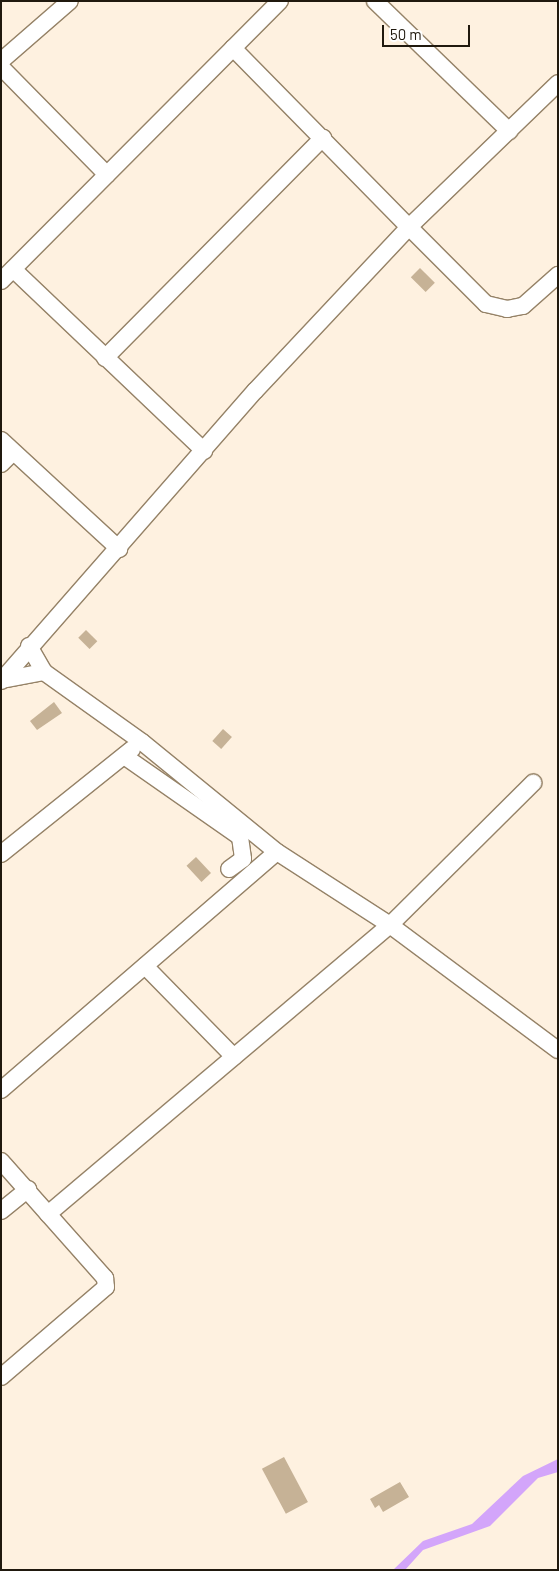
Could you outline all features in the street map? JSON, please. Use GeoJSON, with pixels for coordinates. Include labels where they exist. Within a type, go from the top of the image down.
{"type":"FeatureCollection","features":[{"type":"Feature","properties":{"kind":"street"},"geometry":{"type":"LineString","coordinates":[[1,61],[70,1]]}},
{"type":"Feature","properties":{"kind":"street"},"geometry":{"type":"LineString","coordinates":[[204,450],[105,358],[7,275],[280,1]]}},
{"type":"Feature","properties":{"kind":"street"},"geometry":{"type":"LineString","coordinates":[[375,1],[509,131]]}},
{"type":"Feature","properties":{"kind":"street"},"geometry":{"type":"LineString","coordinates":[[233,48],[486,304],[507,309],[523,306],[558,275]]}},
{"type":"Feature","properties":{"kind":"street"},"geometry":{"type":"LineString","coordinates":[[1,67],[107,175]]}},
{"type":"Feature","properties":{"kind":"street"},"geometry":{"type":"LineString","coordinates":[[1,680],[204,450],[409,227],[558,83]]}},
{"type":"Feature","properties":{"kind":"street"},"geometry":{"type":"LineString","coordinates":[[105,358],[323,138]]}},
{"type":"Feature","properties":{"kind":"street"},"geometry":{"type":"LineString","coordinates":[[1,464],[7,446],[119,548]]}},
{"type":"Feature","properties":{"kind":"street"},"geometry":{"type":"LineString","coordinates":[[30,646],[44,672],[142,742],[277,852],[390,925],[558,1050]]}},
{"type":"Feature","properties":{"kind":"street"},"geometry":{"type":"LineString","coordinates":[[1,680],[44,672]]}},
{"type":"Feature","properties":{"kind":"street"},"geometry":{"type":"LineString","coordinates":[[1,854],[142,742]]}},
{"type":"Feature","properties":{"kind":"street"},"geometry":{"type":"LineString","coordinates":[[124,756],[240,837],[243,859],[229,869]]}},
{"type":"Feature","properties":{"kind":"street"},"geometry":{"type":"LineString","coordinates":[[48,1214],[390,925],[533,783]]}},
{"type":"Feature","properties":{"kind":"street"},"geometry":{"type":"LineString","coordinates":[[1,1090],[277,852]]}},
{"type":"Feature","properties":{"kind":"street"},"geometry":{"type":"LineString","coordinates":[[145,966],[234,1056]]}},
{"type":"Feature","properties":{"kind":"street"},"geometry":{"type":"LineString","coordinates":[[1,1161],[28,1189],[105,1278],[106,1287],[1,1377]]}},
{"type":"Feature","properties":{"kind":"street"},"geometry":{"type":"LineString","coordinates":[[1,1210],[28,1189]]}},
{"type":"Feature","properties":{"kind":"shaded area"},"geometry":{"type":"Polygon","coordinates":[[[558,1459],[558,1472],[538,1478],[490,1526],[423,1550],[405,1570],[393,1570],[423,1541],[472,1524],[523,1476],[558,1459]]]}},
{"type":"Feature","properties":{"kind":"building"},"geometry":{"type":"Polygon","coordinates":[[[420,268],[435,283],[426,292],[411,277],[420,268]]]}},
{"type":"Feature","properties":{"kind":"building"},"geometry":{"type":"Polygon","coordinates":[[[86,630],[97,641],[90,649],[78,638],[86,630]]]}},
{"type":"Feature","properties":{"kind":"building"},"geometry":{"type":"Polygon","coordinates":[[[54,702],[62,713],[37,730],[30,721],[54,702]]]}},
{"type":"Feature","properties":{"kind":"building"},"geometry":{"type":"Polygon","coordinates":[[[223,729],[232,737],[221,749],[212,741],[223,729]]]}},
{"type":"Feature","properties":{"kind":"building"},"geometry":{"type":"Polygon","coordinates":[[[196,857],[211,873],[201,882],[186,866],[196,857]]]}},
{"type":"Feature","properties":{"kind":"building"},"geometry":{"type":"Polygon","coordinates":[[[284,1457],[308,1502],[286,1514],[262,1469],[284,1457]]]}},
{"type":"Feature","properties":{"kind":"building"},"geometry":{"type":"Polygon","coordinates":[[[400,1482],[409,1497],[383,1512],[379,1505],[375,1508],[370,1499],[400,1482]]]}}]}
